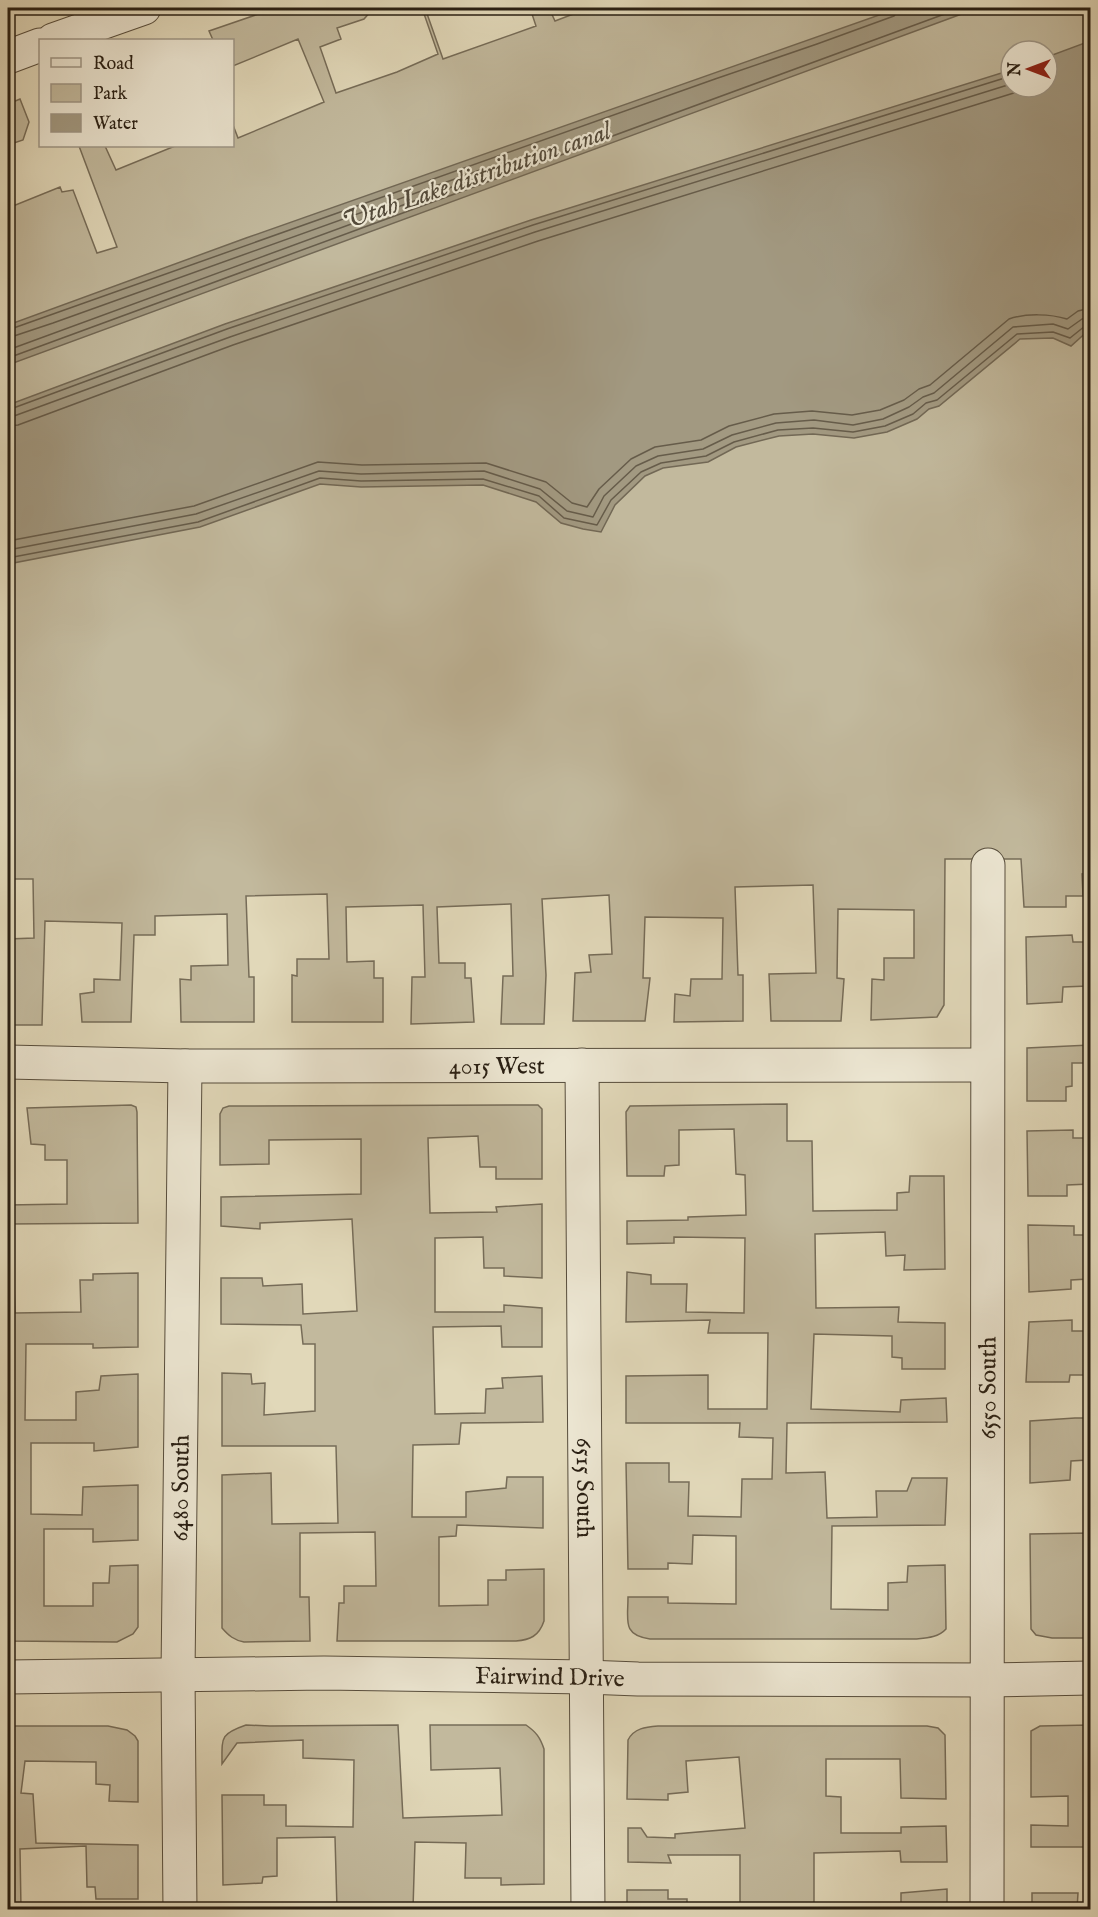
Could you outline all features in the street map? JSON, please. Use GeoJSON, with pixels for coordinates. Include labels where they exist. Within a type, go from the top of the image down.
{"type":"FeatureCollection","features":[{"type":"Feature","properties":{"kind":"street"},"geometry":{"type":"LineString","coordinates":[[56,39],[144,8]]}},
{"type":"Feature","properties":{"kind":"street"},"geometry":{"type":"LineString","coordinates":[[8,57],[39,45]]}},
{"type":"Feature","properties":{"kind":"street","name":"6550 South"},"geometry":{"type":"LineString","coordinates":[[987,1910],[988,865]]}},
{"type":"Feature","properties":{"kind":"street","name":"4015 West"},"geometry":{"type":"LineString","coordinates":[[8,1062],[185,1066],[987,1065]]}},
{"type":"Feature","properties":{"kind":"street","name":"6515 South"},"geometry":{"type":"LineString","coordinates":[[582,1065],[588,1910]]}},
{"type":"Feature","properties":{"kind":"street","name":"6480 South"},"geometry":{"type":"LineString","coordinates":[[180,1910],[178,1674],[185,1066]]}},
{"type":"Feature","properties":{"kind":"street","name":"Fairwind Drive"},"geometry":{"type":"LineString","coordinates":[[8,1677],[324,1673],[638,1679],[1090,1678]]}},
{"type":"Feature","properties":{"kind":"green space"},"geometry":{"type":"Polygon","coordinates":[[[276,8],[370,8],[371,11],[364,19],[337,28],[341,39],[320,47],[336,93],[397,72],[438,54],[422,8],[425,8],[443,59],[536,26],[530,8],[549,8],[555,21],[589,8],[1090,8],[1090,873],[1082,874],[1083,896],[1066,896],[1066,907],[1024,907],[1021,859],[945,859],[944,1005],[937,1017],[871,1020],[872,979],[884,980],[884,958],[914,958],[914,910],[838,909],[837,978],[844,979],[841,1021],[771,1021],[769,974],[816,973],[813,885],[735,887],[738,975],[743,975],[743,1021],[674,1022],[675,994],[690,996],[691,979],[722,979],[723,918],[645,917],[643,978],[650,978],[645,1021],[573,1021],[575,973],[591,972],[589,955],[612,954],[609,895],[542,899],[546,975],[544,1024],[501,1024],[503,976],[513,976],[511,904],[437,907],[439,963],[465,963],[465,978],[471,978],[474,1022],[411,1024],[412,977],[425,977],[423,905],[346,907],[347,962],[374,961],[374,978],[383,978],[383,1022],[292,1022],[292,975],[297,976],[297,959],[329,959],[327,894],[246,896],[249,977],[254,977],[254,1022],[181,1022],[180,979],[191,980],[191,966],[228,965],[227,914],[155,916],[155,935],[134,935],[131,1022],[82,1022],[80,994],[94,992],[94,979],[120,980],[122,923],[45,921],[42,1025],[8,1025],[8,939],[34,938],[33,879],[8,879],[8,208],[60,187],[62,192],[73,190],[97,253],[117,247],[79,147],[105,147],[116,170],[173,147],[234,147],[234,128],[238,138],[324,102],[298,39],[234,66],[234,39],[213,39],[209,31],[276,8]]]}},
{"type":"Feature","properties":{"kind":"green space"},"geometry":{"type":"Polygon","coordinates":[[[20,99],[29,122],[23,140],[8,145],[8,104],[20,99]]]}},
{"type":"Feature","properties":{"kind":"green space"},"geometry":{"type":"Polygon","coordinates":[[[1072,935],[1073,942],[1090,942],[1090,966],[1087,967],[1088,986],[1063,987],[1062,1002],[1027,1004],[1026,937],[1072,935]]]}},
{"type":"Feature","properties":{"kind":"green space"},"geometry":{"type":"Polygon","coordinates":[[[1090,1045],[1090,1063],[1072,1063],[1072,1086],[1066,1087],[1066,1101],[1027,1101],[1027,1048],[1090,1045]]]}},
{"type":"Feature","properties":{"kind":"green space"},"geometry":{"type":"Polygon","coordinates":[[[787,1104],[787,1141],[812,1141],[813,1211],[897,1210],[897,1193],[909,1192],[910,1176],[944,1176],[945,1269],[904,1270],[905,1255],[886,1256],[885,1232],[815,1234],[816,1308],[899,1307],[898,1322],[945,1323],[945,1369],[902,1369],[902,1358],[892,1357],[892,1336],[814,1334],[811,1409],[900,1412],[901,1400],[946,1398],[947,1422],[787,1423],[786,1473],[825,1472],[827,1518],[877,1517],[876,1491],[907,1491],[912,1478],[947,1478],[945,1525],[832,1526],[831,1609],[888,1610],[888,1583],[907,1582],[908,1566],[945,1565],[946,1629],[935,1636],[915,1639],[650,1639],[641,1637],[628,1626],[628,1597],[668,1597],[668,1603],[736,1604],[736,1536],[693,1535],[692,1564],[668,1563],[668,1569],[628,1569],[626,1463],[669,1463],[669,1482],[689,1482],[688,1516],[741,1517],[742,1479],[772,1479],[773,1438],[739,1437],[740,1423],[626,1423],[626,1376],[708,1375],[708,1409],[767,1409],[768,1333],[708,1333],[710,1320],[626,1322],[627,1272],[651,1275],[651,1284],[687,1284],[686,1312],[744,1313],[745,1238],[674,1237],[674,1243],[627,1244],[627,1221],[688,1220],[688,1217],[746,1215],[745,1175],[736,1174],[734,1129],[679,1130],[679,1165],[665,1166],[664,1176],[627,1176],[626,1112],[630,1106],[787,1104]]]}},
{"type":"Feature","properties":{"kind":"green space"},"geometry":{"type":"Polygon","coordinates":[[[131,1105],[136,1107],[137,1112],[138,1223],[8,1224],[8,1205],[67,1204],[67,1160],[45,1160],[45,1145],[31,1144],[27,1108],[131,1105]]]}},
{"type":"Feature","properties":{"kind":"green space"},"geometry":{"type":"Polygon","coordinates":[[[538,1105],[542,1109],[542,1179],[496,1179],[496,1167],[480,1167],[478,1136],[428,1138],[430,1213],[497,1212],[496,1207],[542,1204],[542,1278],[504,1276],[504,1268],[484,1268],[483,1237],[435,1238],[435,1312],[504,1312],[504,1305],[542,1308],[542,1347],[502,1347],[501,1326],[433,1327],[435,1414],[485,1413],[486,1389],[503,1388],[502,1378],[542,1376],[543,1422],[461,1423],[459,1444],[413,1445],[412,1517],[466,1517],[466,1492],[506,1488],[507,1477],[543,1477],[543,1528],[457,1525],[456,1536],[439,1537],[439,1606],[488,1605],[488,1580],[506,1580],[506,1570],[544,1569],[544,1621],[542,1626],[533,1636],[526,1640],[516,1641],[337,1641],[339,1603],[344,1603],[344,1586],[376,1586],[375,1532],[300,1533],[300,1597],[309,1597],[310,1641],[244,1642],[234,1639],[222,1628],[222,1475],[271,1473],[272,1524],[338,1523],[336,1446],[222,1446],[222,1373],[251,1374],[252,1384],[265,1383],[264,1415],[315,1411],[315,1344],[303,1344],[301,1325],[221,1324],[221,1278],[262,1278],[263,1286],[302,1284],[303,1314],[357,1311],[352,1219],[260,1223],[260,1229],[221,1226],[221,1197],[361,1194],[361,1139],[269,1140],[269,1164],[220,1165],[220,1114],[223,1108],[229,1106],[538,1105]]]}},
{"type":"Feature","properties":{"kind":"green space"},"geometry":{"type":"Polygon","coordinates":[[[1073,1130],[1073,1138],[1090,1138],[1090,1184],[1067,1185],[1067,1196],[1028,1196],[1027,1131],[1073,1130]]]}},
{"type":"Feature","properties":{"kind":"green space"},"geometry":{"type":"Polygon","coordinates":[[[1028,1225],[1074,1226],[1074,1235],[1090,1235],[1088,1279],[1071,1280],[1071,1289],[1029,1292],[1028,1225]]]}},
{"type":"Feature","properties":{"kind":"green space"},"geometry":{"type":"Polygon","coordinates":[[[8,1254],[13,1254],[15,1313],[81,1312],[80,1280],[93,1280],[93,1274],[138,1273],[138,1347],[93,1348],[93,1344],[26,1344],[25,1420],[76,1420],[76,1392],[99,1390],[101,1376],[138,1374],[138,1447],[94,1451],[94,1443],[31,1443],[31,1514],[82,1515],[83,1487],[138,1485],[138,1540],[93,1542],[93,1529],[44,1529],[44,1606],[93,1606],[93,1583],[109,1583],[110,1566],[138,1565],[138,1627],[133,1634],[117,1642],[8,1641],[8,1254]]]}},
{"type":"Feature","properties":{"kind":"green space"},"geometry":{"type":"Polygon","coordinates":[[[1072,1320],[1072,1331],[1090,1331],[1090,1375],[1070,1375],[1069,1382],[1026,1382],[1029,1322],[1072,1320]]]}},
{"type":"Feature","properties":{"kind":"green space"},"geometry":{"type":"Polygon","coordinates":[[[1090,1418],[1087,1460],[1071,1461],[1070,1480],[1030,1483],[1030,1421],[1090,1418]]]}},
{"type":"Feature","properties":{"kind":"green space"},"geometry":{"type":"Polygon","coordinates":[[[1090,1533],[1090,1638],[1052,1638],[1036,1635],[1031,1629],[1030,1534],[1090,1533]]]}},
{"type":"Feature","properties":{"kind":"green space"},"geometry":{"type":"Polygon","coordinates":[[[246,1725],[398,1725],[403,1818],[502,1815],[500,1768],[431,1770],[430,1725],[526,1725],[537,1735],[544,1749],[544,1884],[501,1885],[501,1878],[465,1878],[466,1843],[415,1842],[413,1909],[337,1909],[335,1837],[277,1838],[277,1876],[263,1877],[262,1883],[223,1885],[222,1795],[264,1795],[264,1805],[286,1805],[286,1826],[353,1827],[354,1760],[303,1758],[303,1740],[237,1743],[222,1764],[224,1738],[231,1731],[246,1725]]]}},
{"type":"Feature","properties":{"kind":"green space"},"geometry":{"type":"Polygon","coordinates":[[[1090,1725],[1090,1862],[1088,1862],[1089,1847],[1031,1847],[1031,1825],[1068,1826],[1068,1796],[1031,1797],[1031,1731],[1040,1726],[1090,1725]]]}},
{"type":"Feature","properties":{"kind":"green space"},"geometry":{"type":"Polygon","coordinates":[[[8,1726],[108,1726],[127,1730],[135,1736],[138,1741],[138,1802],[109,1801],[110,1785],[96,1784],[96,1762],[25,1761],[21,1793],[33,1794],[36,1843],[138,1845],[138,1899],[96,1899],[95,1887],[87,1887],[86,1846],[20,1849],[21,1909],[8,1909],[8,1726]]]}},
{"type":"Feature","properties":{"kind":"green space"},"geometry":{"type":"Polygon","coordinates":[[[658,1726],[927,1726],[938,1728],[945,1735],[946,1799],[901,1798],[900,1759],[826,1759],[826,1796],[841,1797],[841,1833],[901,1833],[901,1827],[946,1826],[947,1862],[901,1862],[900,1851],[814,1853],[814,1910],[740,1909],[740,1855],[668,1855],[671,1863],[628,1862],[628,1828],[641,1828],[647,1837],[675,1838],[675,1834],[745,1828],[739,1757],[686,1761],[688,1792],[668,1794],[668,1800],[627,1799],[628,1740],[637,1731],[658,1726]]]}},
{"type":"Feature","properties":{"kind":"green space"},"geometry":{"type":"Polygon","coordinates":[[[947,1889],[947,1909],[901,1909],[901,1893],[947,1889]]]}},
{"type":"Feature","properties":{"kind":"green space"},"geometry":{"type":"Polygon","coordinates":[[[627,1890],[668,1890],[668,1899],[687,1899],[687,1909],[627,1909],[627,1890]]]}},
{"type":"Feature","properties":{"kind":"green space"},"geometry":{"type":"Polygon","coordinates":[[[1032,1893],[1078,1893],[1077,1909],[1032,1909],[1032,1893]]]}},
{"type":"Feature","properties":{"kind":"water","name":"Utah Lake distribution canal"},"geometry":{"type":"Polygon","coordinates":[[[899,8],[978,8],[8,365],[8,325],[246,238],[899,8]]]}},
{"type":"Feature","properties":{"kind":"water"},"geometry":{"type":"Polygon","coordinates":[[[1090,41],[1090,329],[1071,346],[1053,338],[1020,339],[939,406],[887,432],[854,438],[813,434],[779,436],[736,447],[708,462],[663,468],[645,476],[615,505],[601,532],[561,523],[536,502],[483,485],[361,487],[320,484],[200,527],[8,564],[8,405],[225,324],[531,220],[999,74],[999,99],[1059,99],[1059,53],[1090,41]]]}}]}
